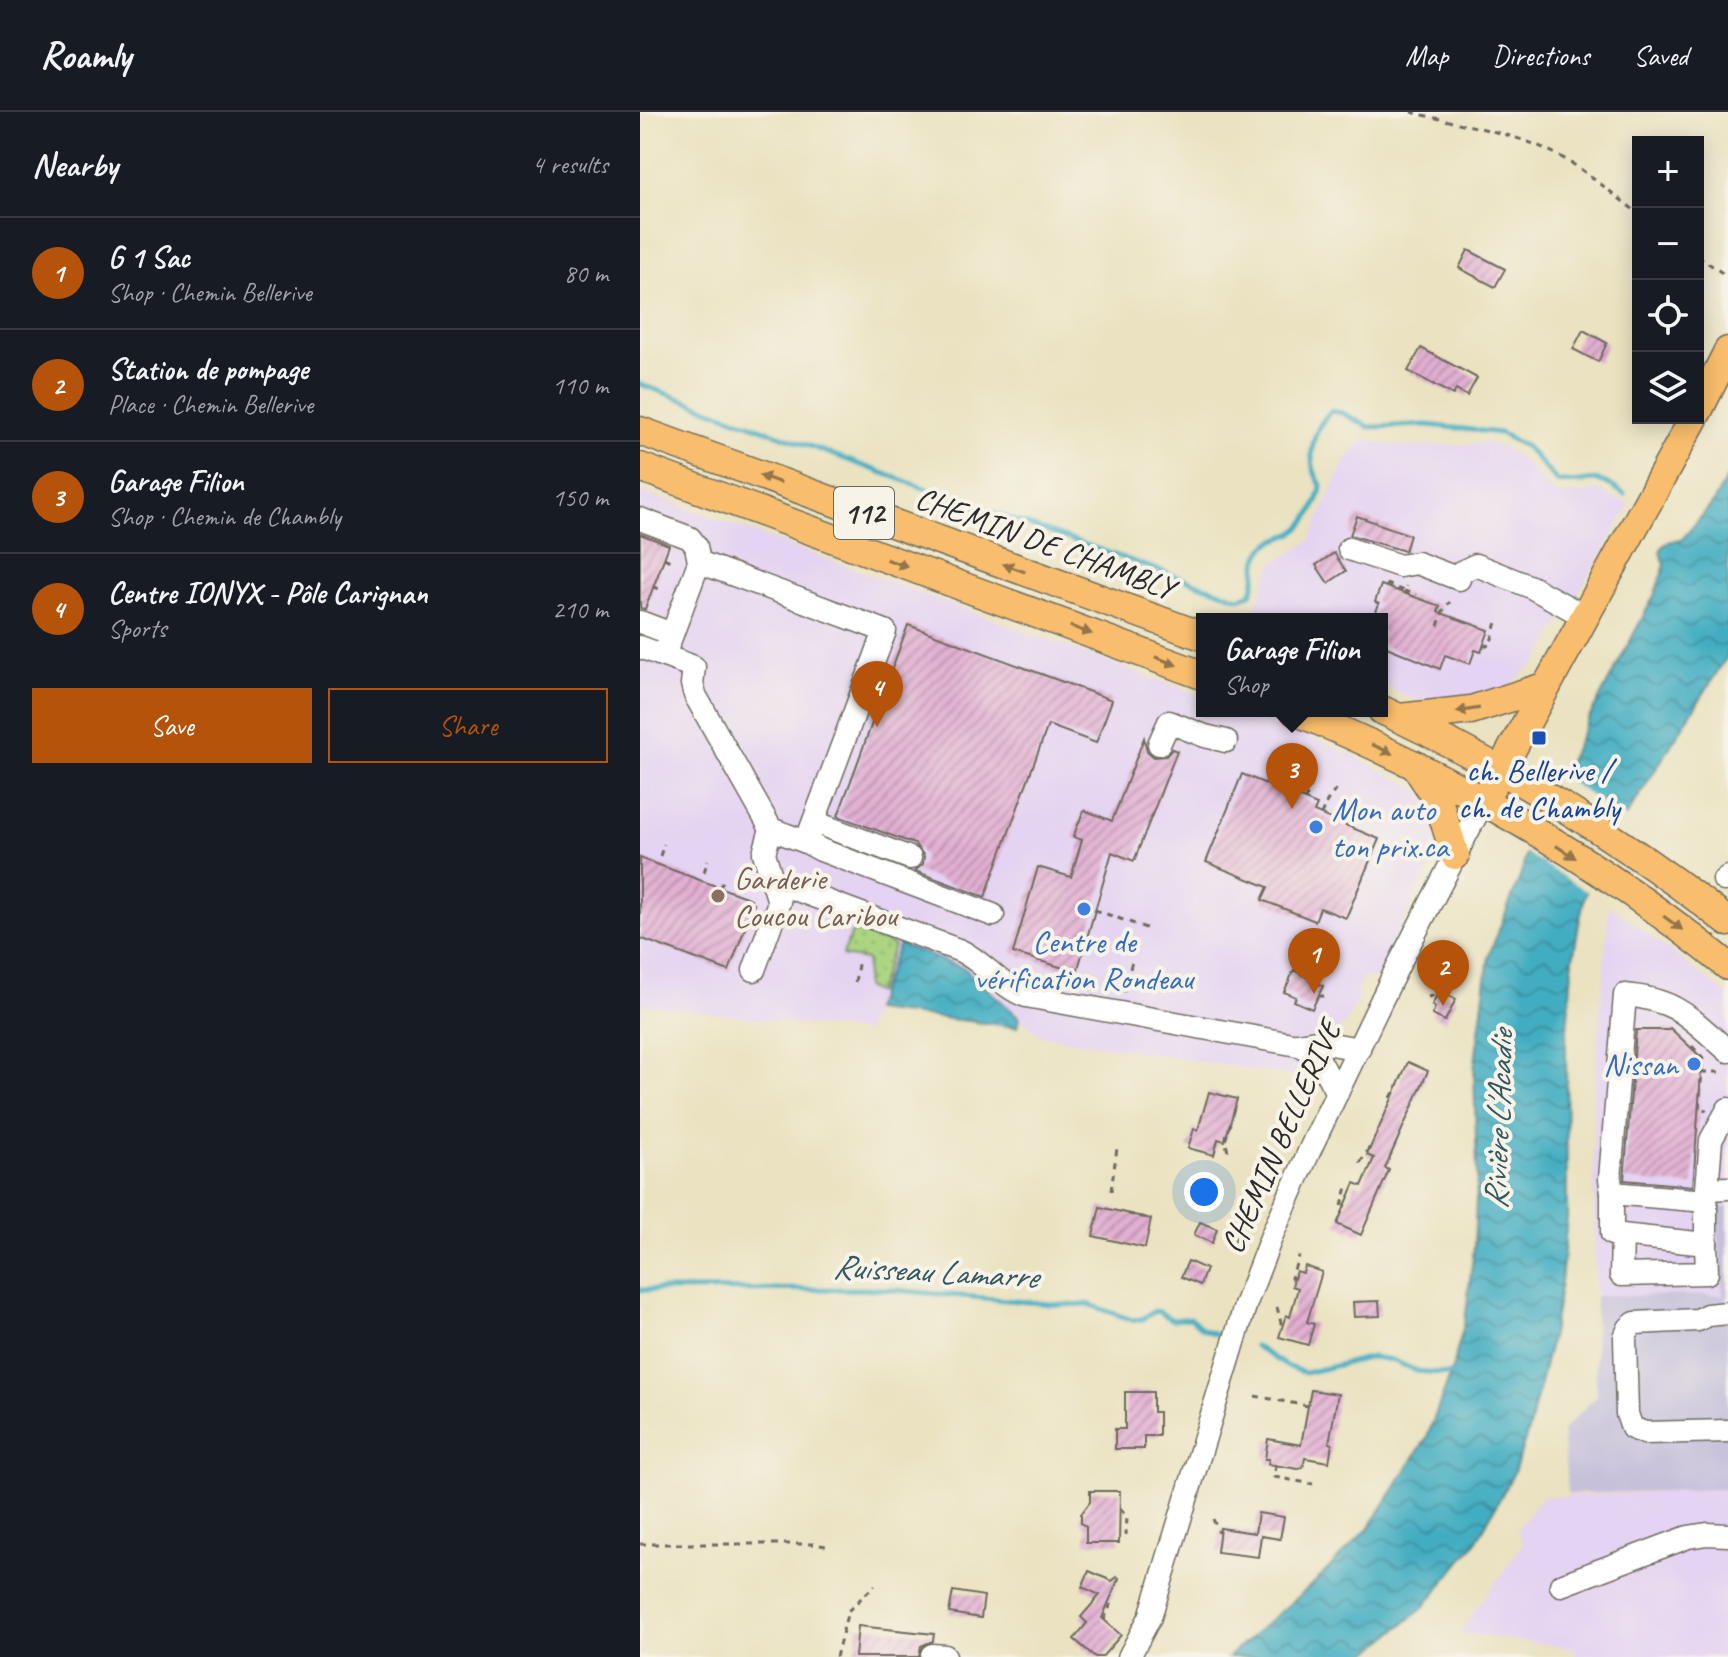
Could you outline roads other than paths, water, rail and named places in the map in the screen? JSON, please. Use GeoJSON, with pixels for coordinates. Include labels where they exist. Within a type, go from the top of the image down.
{"type":"FeatureCollection","features":[{"type":"Feature","properties":{"kind":"main road"},"geometry":{"type":"LineString","coordinates":[[1704,399],[1728,351]]}},
{"type":"Feature","properties":{"kind":"main road","name":"CHEMIN BELLERIVE"},"geometry":{"type":"LineString","coordinates":[[1484,800],[1691,424]]}},
{"type":"Feature","properties":{"kind":"main road","name":"CHEMIN DE CHAMBLY"},"geometry":{"type":"LineString","coordinates":[[640,431],[1196,634]]}},
{"type":"Feature","properties":{"kind":"main road","name":"112"},"geometry":{"type":"LineString","coordinates":[[642,470],[1196,673]]}},
{"type":"Feature","properties":{"kind":"main road"},"geometry":{"type":"LineString","coordinates":[[1391,714],[1471,710],[1547,686]]}},
{"type":"Feature","properties":{"kind":"main road"},"geometry":{"type":"LineString","coordinates":[[1391,714],[1547,797],[1621,844],[1728,922]]}},
{"type":"Feature","properties":{"kind":"main road"},"geometry":{"type":"LineString","coordinates":[[1308,717],[1484,800],[1652,908],[1728,966]]}},
{"type":"Feature","properties":{"kind":"main road"},"geometry":{"type":"LineString","coordinates":[[1415,765],[1438,800],[1455,855]]}},
{"type":"Feature","properties":{"kind":"street"},"geometry":{"type":"LineString","coordinates":[[640,519],[690,538],[696,546],[699,562],[664,656]]}},
{"type":"Feature","properties":{"kind":"street"},"geometry":{"type":"LineString","coordinates":[[1349,549],[1400,566],[1417,563],[1459,579],[1461,572],[1476,565],[1531,587],[1584,616]]}},
{"type":"Feature","properties":{"kind":"street"},"geometry":{"type":"LineString","coordinates":[[699,562],[885,631],[810,832]]}},
{"type":"Feature","properties":{"kind":"street"},"geometry":{"type":"LineString","coordinates":[[640,622],[672,634]]}},
{"type":"Feature","properties":{"kind":"street"},"geometry":{"type":"LineString","coordinates":[[640,647],[694,667],[692,684],[695,695],[771,829],[764,853],[779,902],[754,970]]}},
{"type":"Feature","properties":{"kind":"street"},"geometry":{"type":"LineString","coordinates":[[1159,744],[1169,722],[1226,741]]}},
{"type":"Feature","properties":{"kind":"street","name":"CHEMIN BELLERIVE"},"geometry":{"type":"LineString","coordinates":[[1129,1657],[1150,1617],[1256,1274],[1337,1093],[1484,800]]}},
{"type":"Feature","properties":{"kind":"street"},"geometry":{"type":"LineString","coordinates":[[771,829],[810,832],[910,858]]}},
{"type":"Feature","properties":{"kind":"street"},"geometry":{"type":"LineString","coordinates":[[810,832],[821,850],[993,915]]}},
{"type":"Feature","properties":{"kind":"street"},"geometry":{"type":"LineString","coordinates":[[773,881],[961,951],[977,959],[1009,988],[1026,996],[1296,1044],[1316,1041],[1359,1049]]}},
{"type":"Feature","properties":{"kind":"street"},"geometry":{"type":"LineString","coordinates":[[1706,1244],[1612,1234],[1610,1179],[1625,995],[1650,997],[1677,1007],[1728,1051]]}},
{"type":"Feature","properties":{"kind":"street"},"geometry":{"type":"LineString","coordinates":[[1296,1044],[1314,1054],[1337,1093]]}},
{"type":"Feature","properties":{"kind":"street"},"geometry":{"type":"LineString","coordinates":[[1622,1235],[1621,1275],[1707,1273],[1706,1244],[1714,1193],[1702,1151],[1724,1116],[1698,1115]]}},
{"type":"Feature","properties":{"kind":"street"},"geometry":{"type":"LineString","coordinates":[[1612,1193],[1714,1193]]}},
{"type":"Feature","properties":{"kind":"street"},"geometry":{"type":"LineString","coordinates":[[1728,1313],[1707,1315],[1698,1320],[1635,1323],[1625,1337],[1627,1414],[1632,1428],[1645,1433],[1728,1431]]}},
{"type":"Feature","properties":{"kind":"street"},"geometry":{"type":"LineString","coordinates":[[1561,1585],[1688,1537],[1728,1535]]}},
{"type":"Feature","properties":{"kind":"water","name":"Rivière L'Acadie"},"geometry":{"type":"Polygon","coordinates":[[[1728,476],[1728,655],[1625,818],[1585,896],[1579,923],[1566,1041],[1567,1217],[1561,1282],[1530,1425],[1514,1472],[1477,1541],[1423,1608],[1363,1657],[1228,1657],[1314,1583],[1369,1528],[1427,1437],[1451,1373],[1465,1321],[1474,1247],[1477,1176],[1474,1070],[1489,955],[1526,854],[1588,720],[1654,596],[1665,565],[1661,549],[1668,542],[1681,540],[1685,536],[1712,504],[1728,476]]]}},
{"type":"Feature","properties":{"kind":"water"},"geometry":{"type":"Polygon","coordinates":[[[899,944],[964,968],[1019,1017],[1017,1027],[873,1010],[899,944]]]}},
{"type":"Feature","properties":{"kind":"waterway"},"geometry":{"type":"LineString","coordinates":[[640,384],[965,503],[1239,598],[1251,594],[1258,558],[1265,547],[1298,530],[1316,505],[1321,485],[1313,466],[1312,446],[1319,428],[1331,411],[1342,413],[1369,427],[1428,425],[1500,433],[1526,447],[1557,481],[1596,480],[1624,494]]}},
{"type":"Feature","properties":{"kind":"waterway","name":"Ruisseau Lamarre"},"geometry":{"type":"LineString","coordinates":[[640,1290],[883,1289],[1061,1305],[1088,1304],[1132,1320],[1142,1319],[1155,1311],[1173,1320],[1191,1318],[1202,1329],[1216,1334]]}},
{"type":"Feature","properties":{"kind":"waterway","name":"Ruisseau Lamarre"},"geometry":{"type":"LineString","coordinates":[[1255,1346],[1286,1366],[1305,1373],[1372,1357],[1392,1360],[1417,1371],[1458,1375]]}},
{"type":"Feature","properties":{"kind":"place","name":"Centre IONYX - Pôle Carignan"},"geometry":{"type":"Point","coordinates":[877,727]}},
{"type":"Feature","properties":{"kind":"place","name":"ch. Bellerive / ch. de Chambly"},"geometry":{"type":"Point","coordinates":[1539,738]}},
{"type":"Feature","properties":{"kind":"place","name":"Garage Filion"},"geometry":{"type":"Point","coordinates":[1292,809]}},
{"type":"Feature","properties":{"kind":"place","name":"Mon auto ton prix.ca"},"geometry":{"type":"Point","coordinates":[1316,827]}},
{"type":"Feature","properties":{"kind":"place","name":"Garderie Coucou Caribou"},"geometry":{"type":"Point","coordinates":[718,896]}},
{"type":"Feature","properties":{"kind":"place","name":"Centre de vérification Rondeau"},"geometry":{"type":"Point","coordinates":[1084,909]}},
{"type":"Feature","properties":{"kind":"place","name":"G 1 Sac"},"geometry":{"type":"Point","coordinates":[1314,994]}},
{"type":"Feature","properties":{"kind":"place","name":"Station de pompage"},"geometry":{"type":"Point","coordinates":[1443,1006]}},
{"type":"Feature","properties":{"kind":"place","name":"Nissan"},"geometry":{"type":"Point","coordinates":[1694,1064]}}]}
